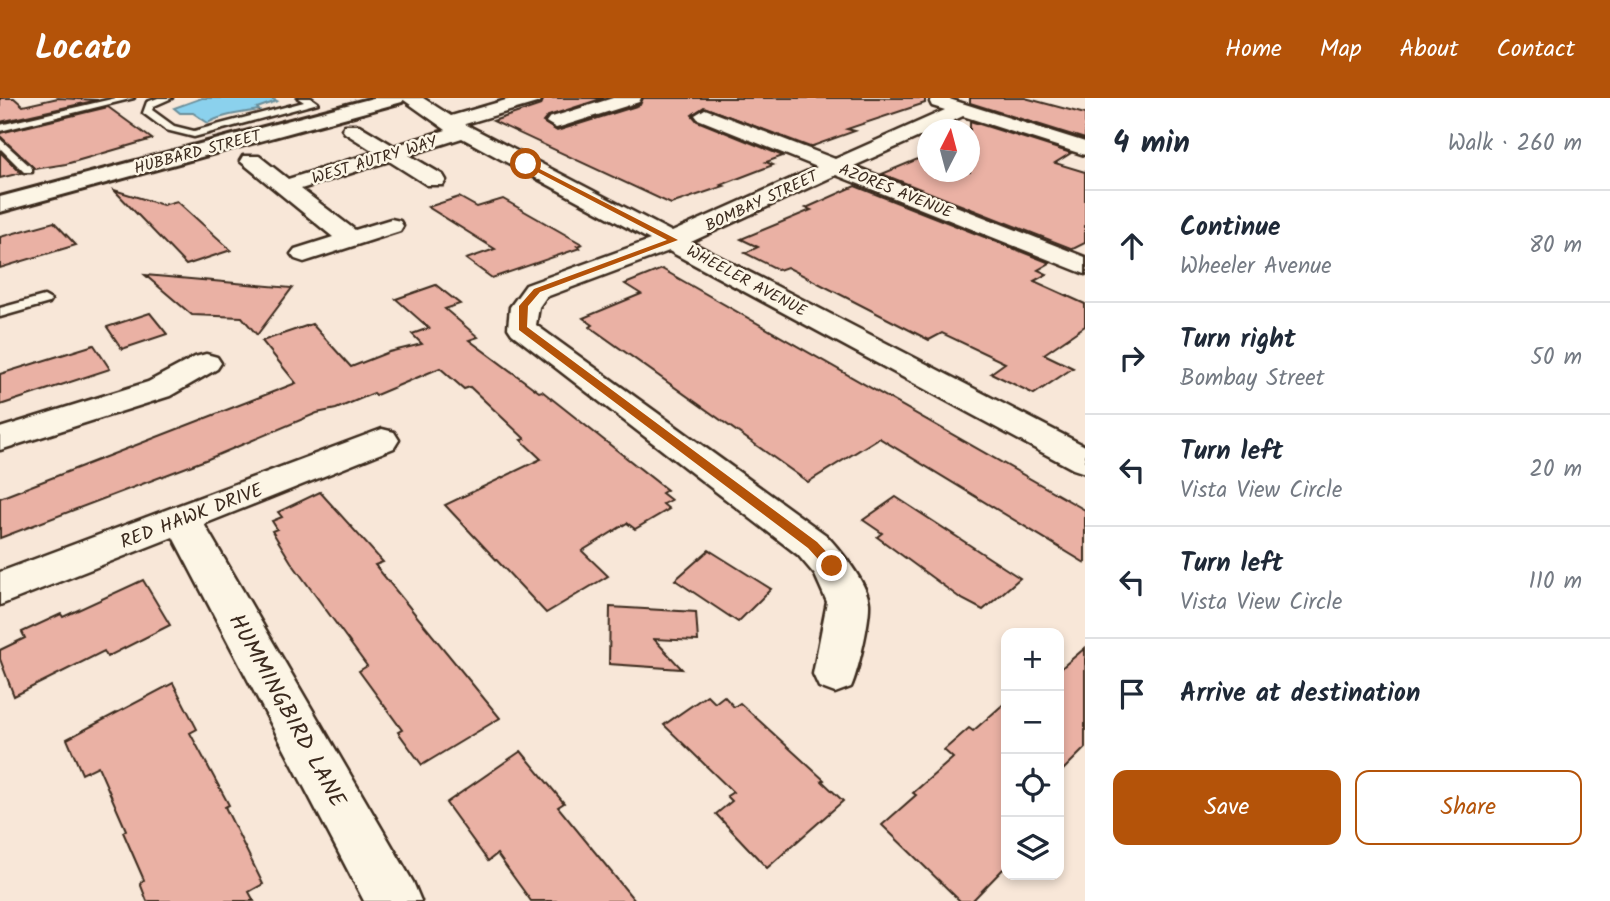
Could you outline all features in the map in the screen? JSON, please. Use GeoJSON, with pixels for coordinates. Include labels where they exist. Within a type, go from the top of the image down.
{"type":"FeatureCollection","features":[{"type":"Feature","properties":{"kind":"main road","name":"HUBBARD STREET"},"geometry":{"type":"LineString","coordinates":[[0,205],[203,140],[393,99]]}},
{"type":"Feature","properties":{"kind":"street","name":"WEST AUTRY WAY"},"geometry":{"type":"LineString","coordinates":[[284,187],[391,153],[533,98]]}},
{"type":"Feature","properties":{"kind":"street"},"geometry":{"type":"LineString","coordinates":[[556,122],[632,98]]}},
{"type":"Feature","properties":{"kind":"street"},"geometry":{"type":"LineString","coordinates":[[927,98],[1085,149]]}},
{"type":"Feature","properties":{"kind":"street","name":"WHEELER AVENUE"},"geometry":{"type":"LineString","coordinates":[[393,99],[456,127],[674,240],[1085,461]]}},
{"type":"Feature","properties":{"kind":"street"},"geometry":{"type":"LineString","coordinates":[[512,104],[583,133]]}},
{"type":"Feature","properties":{"kind":"street","name":"BOMBAY STREET"},"geometry":{"type":"LineString","coordinates":[[835,674],[848,602],[832,566],[812,545],[522,328],[524,306],[537,291],[674,240],[961,110]]}},
{"type":"Feature","properties":{"kind":"street","name":"AZORES AVENUE"},"geometry":{"type":"LineString","coordinates":[[705,115],[1085,266]]}},
{"type":"Feature","properties":{"kind":"street"},"geometry":{"type":"LineString","coordinates":[[352,129],[435,180]]}},
{"type":"Feature","properties":{"kind":"street"},"geometry":{"type":"LineString","coordinates":[[251,161],[351,239]]}},
{"type":"Feature","properties":{"kind":"street"},"geometry":{"type":"LineString","coordinates":[[304,254],[391,226]]}},
{"type":"Feature","properties":{"kind":"street"},"geometry":{"type":"LineString","coordinates":[[0,439],[159,388],[206,363]]}},
{"type":"Feature","properties":{"kind":"street","name":"RED HAWK DRIVE"},"geometry":{"type":"LineString","coordinates":[[0,589],[382,440]]}},
{"type":"Feature","properties":{"kind":"street","name":"HUMMINGBIRD LANE"},"geometry":{"type":"LineString","coordinates":[[183,518],[394,901]]}},
{"type":"Feature","properties":{"kind":"lane"},"geometry":{"type":"LineString","coordinates":[[0,128],[117,105],[129,98]]}},
{"type":"Feature","properties":{"kind":"lane"},"geometry":{"type":"LineString","coordinates":[[167,98],[150,104],[147,111],[170,128],[203,140],[313,103],[303,98]]}},
{"type":"Feature","properties":{"kind":"lane"},"geometry":{"type":"LineString","coordinates":[[141,122],[160,135]]}},
{"type":"Feature","properties":{"kind":"lane"},"geometry":{"type":"LineString","coordinates":[[0,142],[28,170]]}},
{"type":"Feature","properties":{"kind":"lane"},"geometry":{"type":"LineString","coordinates":[[0,313],[44,300]]}},
{"type":"Feature","properties":{"kind":"water"},"geometry":{"type":"Polygon","coordinates":[[[202,98],[271,98],[277,101],[257,108],[259,110],[225,116],[208,123],[193,113],[180,113],[174,108],[202,98]]]}},
{"type":"Feature","properties":{"kind":"building"},"geometry":{"type":"Polygon","coordinates":[[[0,98],[14,98],[23,106],[58,98],[98,100],[0,122],[0,98]]]}},
{"type":"Feature","properties":{"kind":"building"},"geometry":{"type":"Polygon","coordinates":[[[544,98],[604,98],[548,116],[543,122],[557,131],[640,105],[643,98],[925,98],[925,103],[847,129],[855,131],[810,147],[704,107],[692,115],[697,121],[783,156],[766,162],[773,165],[721,185],[724,186],[671,204],[493,121],[541,105],[544,98]]]}},
{"type":"Feature","properties":{"kind":"building"},"geometry":{"type":"Polygon","coordinates":[[[970,98],[1025,98],[1085,114],[1085,139],[970,103],[970,98]]]}},
{"type":"Feature","properties":{"kind":"building"},"geometry":{"type":"Polygon","coordinates":[[[108,107],[152,139],[66,164],[35,169],[0,136],[0,133],[108,107]]]}},
{"type":"Feature","properties":{"kind":"building"},"geometry":{"type":"Polygon","coordinates":[[[980,124],[1071,153],[1055,163],[1085,172],[1085,243],[1073,249],[882,174],[917,159],[917,182],[980,182],[980,124]]]}},
{"type":"Feature","properties":{"kind":"building"},"geometry":{"type":"Polygon","coordinates":[[[0,152],[21,173],[0,178],[0,152]]]}},
{"type":"Feature","properties":{"kind":"building"},"geometry":{"type":"Polygon","coordinates":[[[855,186],[1050,263],[1038,270],[1047,274],[1034,281],[1085,304],[1085,326],[1044,354],[1073,368],[1034,394],[991,373],[1005,363],[942,333],[929,340],[787,267],[779,270],[745,253],[758,247],[741,239],[811,210],[806,208],[855,186]]]}},
{"type":"Feature","properties":{"kind":"building"},"geometry":{"type":"Polygon","coordinates":[[[114,190],[163,205],[177,201],[231,250],[186,265],[114,190]]]}},
{"type":"Feature","properties":{"kind":"building"},"geometry":{"type":"Polygon","coordinates":[[[459,197],[477,207],[503,199],[582,244],[577,246],[580,248],[492,278],[466,259],[495,249],[428,207],[459,197]]]}},
{"type":"Feature","properties":{"kind":"building"},"geometry":{"type":"Polygon","coordinates":[[[54,222],[76,245],[0,268],[0,237],[54,222]]]}},
{"type":"Feature","properties":{"kind":"building"},"geometry":{"type":"Polygon","coordinates":[[[662,269],[1085,510],[1085,563],[879,438],[808,482],[590,327],[593,325],[583,318],[641,294],[625,284],[662,269]]]}},
{"type":"Feature","properties":{"kind":"building"},"geometry":{"type":"Polygon","coordinates":[[[145,275],[292,288],[257,335],[242,317],[192,315],[145,275]]]}},
{"type":"Feature","properties":{"kind":"building"},"geometry":{"type":"Polygon","coordinates":[[[436,285],[460,304],[445,309],[478,337],[469,340],[539,392],[542,391],[667,490],[662,493],[671,500],[663,504],[669,509],[635,529],[627,523],[582,551],[608,576],[546,613],[445,505],[541,459],[521,440],[525,439],[470,387],[464,389],[440,368],[376,395],[374,393],[336,409],[317,413],[208,459],[0,538],[0,498],[296,383],[262,341],[312,324],[351,367],[389,352],[422,344],[412,334],[429,328],[396,299],[436,285]]]}},
{"type":"Feature","properties":{"kind":"building"},"geometry":{"type":"Polygon","coordinates":[[[150,313],[167,334],[122,349],[107,327],[150,313]]]}},
{"type":"Feature","properties":{"kind":"building"},"geometry":{"type":"Polygon","coordinates":[[[94,345],[110,369],[0,405],[0,374],[94,345]]]}},
{"type":"Feature","properties":{"kind":"building"},"geometry":{"type":"Polygon","coordinates":[[[320,492],[383,562],[375,565],[500,718],[422,765],[398,732],[402,730],[359,671],[367,666],[291,562],[272,531],[277,529],[272,521],[282,517],[278,512],[320,492]]]}},
{"type":"Feature","properties":{"kind":"building"},"geometry":{"type":"Polygon","coordinates":[[[896,497],[1020,578],[983,610],[960,598],[877,537],[882,533],[863,520],[896,497]]]}},
{"type":"Feature","properties":{"kind":"building"},"geometry":{"type":"Polygon","coordinates":[[[709,550],[771,589],[738,622],[675,580],[709,550]]]}},
{"type":"Feature","properties":{"kind":"building"},"geometry":{"type":"Polygon","coordinates":[[[143,580],[170,625],[107,657],[104,651],[14,696],[0,659],[0,650],[25,638],[22,632],[61,614],[63,617],[143,580]]]}},
{"type":"Feature","properties":{"kind":"building"},"geometry":{"type":"Polygon","coordinates":[[[610,607],[696,612],[698,641],[654,639],[682,669],[609,664],[610,607]]]}},
{"type":"Feature","properties":{"kind":"building"},"geometry":{"type":"Polygon","coordinates":[[[1085,648],[1085,748],[1064,769],[1064,691],[1064,666],[1085,648]]]}},
{"type":"Feature","properties":{"kind":"building"},"geometry":{"type":"Polygon","coordinates":[[[173,683],[197,729],[190,733],[229,805],[225,807],[263,884],[249,892],[254,901],[147,901],[140,883],[144,880],[123,832],[126,830],[98,766],[82,774],[67,739],[173,683]]]}},
{"type":"Feature","properties":{"kind":"building"},"geometry":{"type":"Polygon","coordinates":[[[707,695],[715,703],[724,696],[734,707],[740,703],[824,780],[822,781],[843,801],[767,868],[716,814],[732,801],[727,796],[733,792],[664,725],[707,695]]]}},
{"type":"Feature","properties":{"kind":"building"},"geometry":{"type":"Polygon","coordinates":[[[1001,706],[1001,871],[972,901],[960,901],[882,825],[953,758],[944,750],[969,728],[973,731],[1001,706]]]}},
{"type":"Feature","properties":{"kind":"building"},"geometry":{"type":"Polygon","coordinates":[[[521,751],[564,803],[558,807],[635,901],[531,901],[497,854],[488,861],[446,803],[521,751]]]}},
{"type":"Feature","properties":{"kind":"route"},"geometry":{"type":"LineString","coordinates":[[526,164],[674,240],[537,291],[524,306],[522,328],[812,545],[832,566]]}}]}
